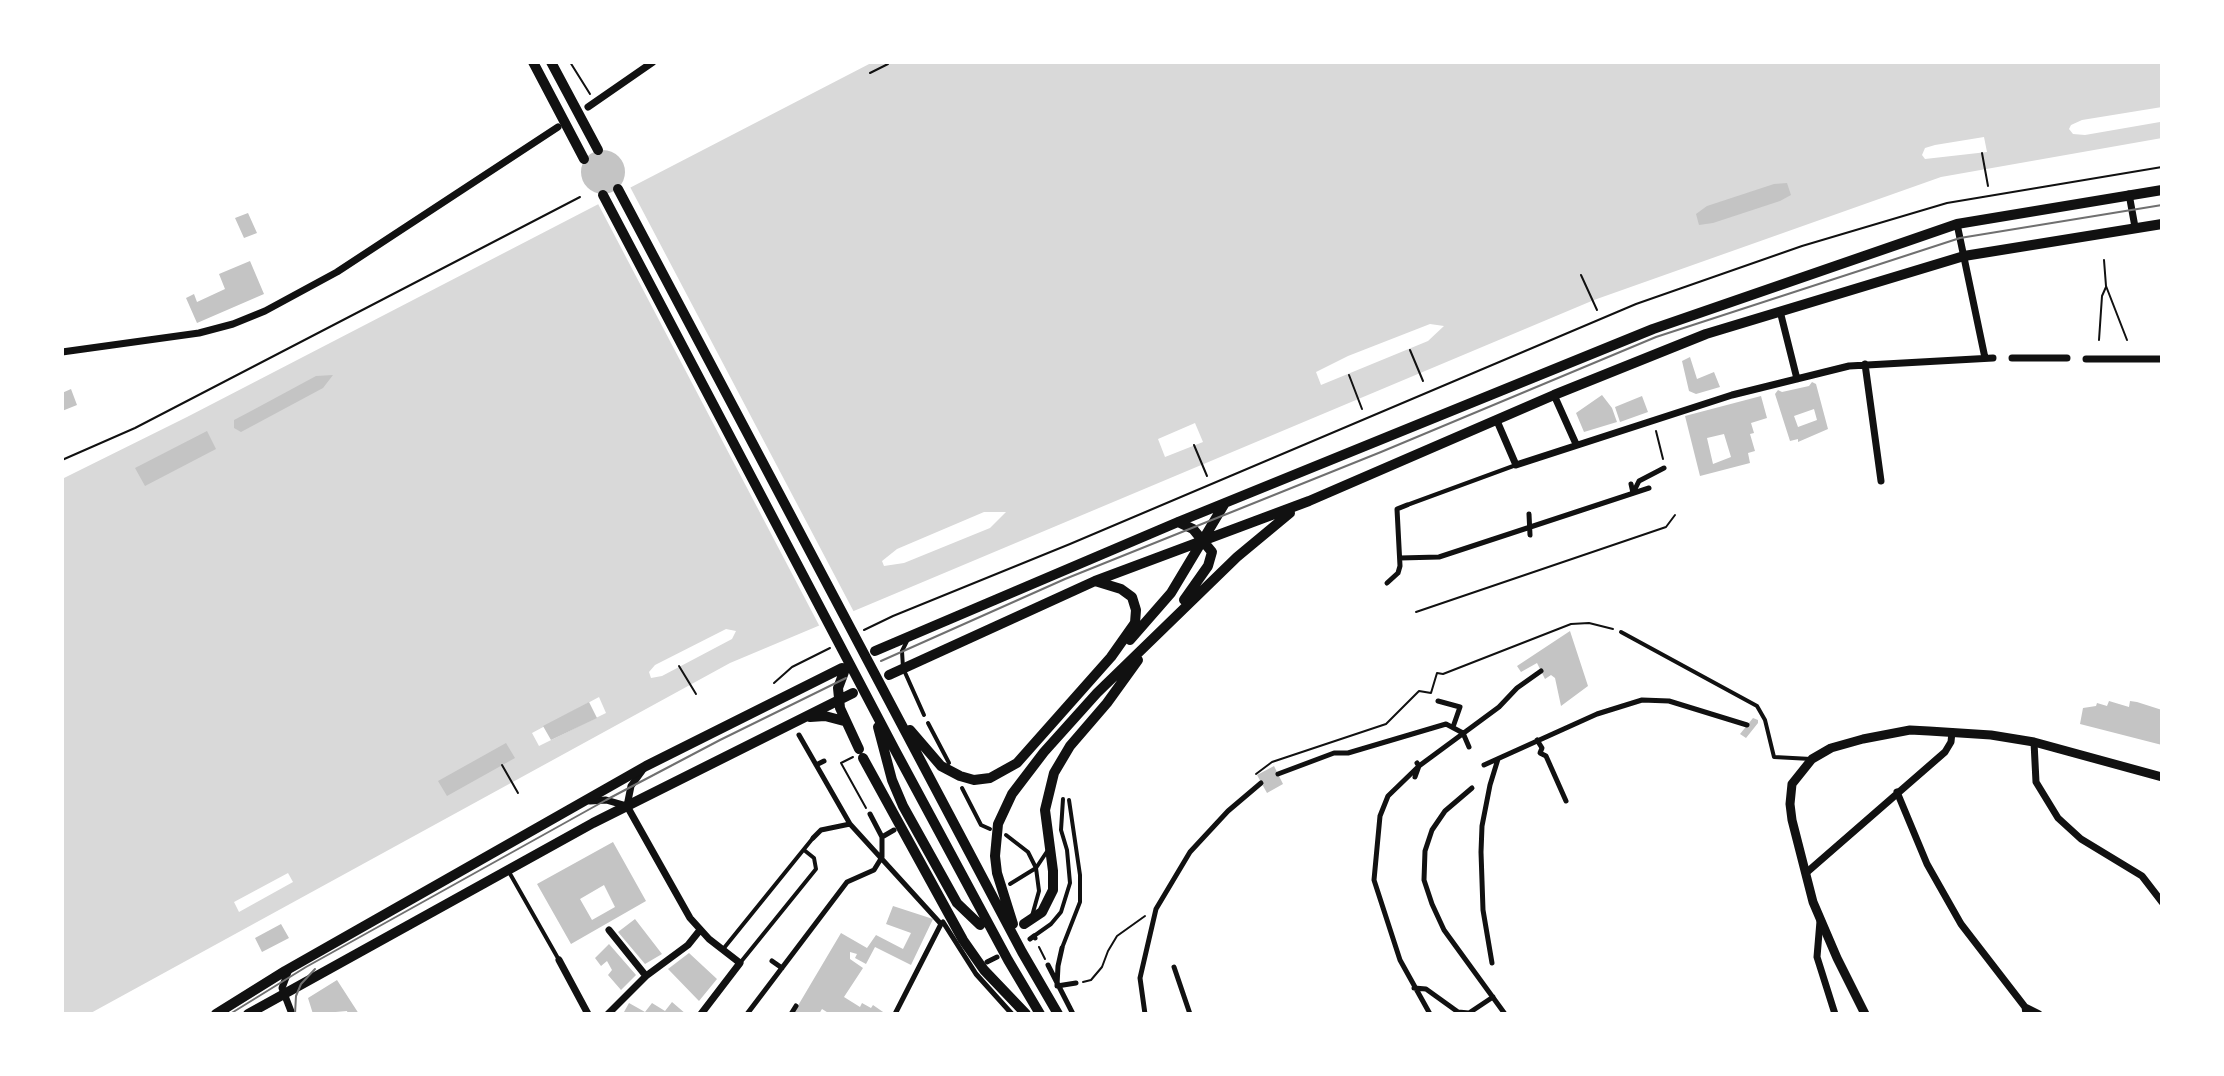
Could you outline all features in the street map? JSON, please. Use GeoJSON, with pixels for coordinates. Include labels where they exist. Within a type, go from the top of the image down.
{"type":"FeatureCollection","features":[{"type":"Feature","properties":{"kind":"main road"},"geometry":{"type":"LineString","coordinates":[[533,62],[584,159]]}},
{"type":"Feature","properties":{"kind":"main road"},"geometry":{"type":"LineString","coordinates":[[551,62],[598,150]]}},
{"type":"Feature","properties":{"kind":"main road"},"geometry":{"type":"LineString","coordinates":[[618,189],[1022,952],[1058,1014]]}},
{"type":"Feature","properties":{"kind":"main road"},"geometry":{"type":"LineString","coordinates":[[875,651],[1178,522],[1653,329],[1957,224],[2162,190]]}},
{"type":"Feature","properties":{"kind":"main road"},"geometry":{"type":"LineString","coordinates":[[603,195],[1003,958],[1040,1014]]}},
{"type":"Feature","properties":{"kind":"main road"},"geometry":{"type":"LineString","coordinates":[[889,675],[1095,581],[1309,501],[1664,349],[1780,310],[1964,256],[2162,224]]}},
{"type":"Feature","properties":{"kind":"main road"},"geometry":{"type":"LineString","coordinates":[[1022,952],[999,881],[995,856],[998,824],[1017,787],[1097,693],[1172,618],[1275,523],[1309,501]]}},
{"type":"Feature","properties":{"kind":"main road"},"geometry":{"type":"LineString","coordinates":[[1111,657],[1149,621],[1171,593],[1225,503]]}},
{"type":"Feature","properties":{"kind":"main road"},"geometry":{"type":"LineString","coordinates":[[1172,618],[1211,561],[1212,552],[1193,529],[1178,522]]}},
{"type":"Feature","properties":{"kind":"main road"},"geometry":{"type":"LineString","coordinates":[[894,710],[945,769],[974,780],[990,778],[1002,772],[1022,758],[1130,634],[1136,610],[1132,597],[1127,592],[1095,581]]}},
{"type":"Feature","properties":{"kind":"main road"},"geometry":{"type":"LineString","coordinates":[[1026,923],[1040,915],[1051,895],[1053,871],[1046,803],[1057,766],[1153,639]]}},
{"type":"Feature","properties":{"kind":"main road"},"geometry":{"type":"LineString","coordinates":[[216,1014],[646,766],[843,670],[838,688],[839,700],[844,721],[861,753],[948,915],[972,953],[1026,1014]]}},
{"type":"Feature","properties":{"kind":"main road"},"geometry":{"type":"LineString","coordinates":[[249,1014],[627,806],[853,693]]}},
{"type":"Feature","properties":{"kind":"main road"},"geometry":{"type":"LineString","coordinates":[[874,709],[892,780],[941,877],[962,909],[980,925]]}},
{"type":"Feature","properties":{"kind":"main road"},"geometry":{"type":"LineString","coordinates":[[800,719],[825,716],[844,721]]}},
{"type":"Feature","properties":{"kind":"street"},"geometry":{"type":"LineString","coordinates":[[588,107],[653,62]]}},
{"type":"Feature","properties":{"kind":"street"},"geometry":{"type":"LineString","coordinates":[[62,352],[199,333],[265,311],[337,272],[558,127]]}},
{"type":"Feature","properties":{"kind":"street"},"geometry":{"type":"LineString","coordinates":[[2129,194],[2135,227]]}},
{"type":"Feature","properties":{"kind":"street"},"geometry":{"type":"LineString","coordinates":[[1497,421],[1516,465],[1732,395],[1797,379],[1865,364],[1989,358],[1957,224]]}},
{"type":"Feature","properties":{"kind":"street"},"geometry":{"type":"LineString","coordinates":[[1780,310],[1797,379]]}},
{"type":"Feature","properties":{"kind":"street"},"geometry":{"type":"LineString","coordinates":[[2012,358],[2067,358]]}},
{"type":"Feature","properties":{"kind":"street"},"geometry":{"type":"LineString","coordinates":[[2086,359],[2162,359]]}},
{"type":"Feature","properties":{"kind":"street"},"geometry":{"type":"LineString","coordinates":[[1865,364],[1881,481]]}},
{"type":"Feature","properties":{"kind":"street"},"geometry":{"type":"LineString","coordinates":[[1554,395],[1576,444]]}},
{"type":"Feature","properties":{"kind":"street"},"geometry":{"type":"LineString","coordinates":[[1633,493],[1639,481],[1664,468]]}},
{"type":"Feature","properties":{"kind":"street"},"geometry":{"type":"LineString","coordinates":[[1631,484],[1633,493]]}},
{"type":"Feature","properties":{"kind":"street"},"geometry":{"type":"LineString","coordinates":[[1400,558],[1439,557],[1649,488]]}},
{"type":"Feature","properties":{"kind":"street"},"geometry":{"type":"LineString","coordinates":[[1387,583],[1398,573],[1397,509],[1407,505]]}},
{"type":"Feature","properties":{"kind":"street"},"geometry":{"type":"LineString","coordinates":[[1529,514],[1530,535]]}},
{"type":"Feature","properties":{"kind":"street"},"geometry":{"type":"LineString","coordinates":[[1430,1014],[1400,960],[1374,880],[1380,816],[1388,796],[1418,764],[1499,707],[1517,688],[1541,671]]}},
{"type":"Feature","properties":{"kind":"street"},"geometry":{"type":"LineString","coordinates":[[1484,765],[1621,704],[1642,700],[1669,701],[1747,725]]}},
{"type":"Feature","properties":{"kind":"street"},"geometry":{"type":"LineString","coordinates":[[1438,701],[1460,707],[1453,727]]}},
{"type":"Feature","properties":{"kind":"street"},"geometry":{"type":"LineString","coordinates":[[1278,774],[1334,753],[1348,753],[1404,740],[1446,724],[1463,733],[1469,747]]}},
{"type":"Feature","properties":{"kind":"street"},"geometry":{"type":"LineString","coordinates":[[1865,1014],[1820,918],[1790,812],[1790,794],[1796,777],[1812,759],[1846,743],[1892,733],[1910,730],[1952,732],[2034,742],[2162,777]]}},
{"type":"Feature","properties":{"kind":"street"},"geometry":{"type":"LineString","coordinates":[[1806,873],[1945,752],[1952,732]]}},
{"type":"Feature","properties":{"kind":"street"},"geometry":{"type":"LineString","coordinates":[[799,735],[850,824],[941,924],[943,922],[976,974],[1012,1014]]}},
{"type":"Feature","properties":{"kind":"street"},"geometry":{"type":"LineString","coordinates":[[1537,740],[1542,748],[1548,750],[1546,756],[1566,801]]}},
{"type":"Feature","properties":{"kind":"street"},"geometry":{"type":"LineString","coordinates":[[2034,742],[2036,782],[2058,818],[2078,837],[2142,876],[2162,902]]}},
{"type":"Feature","properties":{"kind":"street"},"geometry":{"type":"LineString","coordinates":[[1492,963],[1483,910],[1481,844],[1490,785],[1498,758]]}},
{"type":"Feature","properties":{"kind":"street"},"geometry":{"type":"LineString","coordinates":[[816,765],[824,761]]}},
{"type":"Feature","properties":{"kind":"street"},"geometry":{"type":"LineString","coordinates":[[1415,777],[1418,764]]}},
{"type":"Feature","properties":{"kind":"street"},"geometry":{"type":"LineString","coordinates":[[646,766],[631,786],[627,806],[681,904],[700,930],[740,963],[701,1014]]}},
{"type":"Feature","properties":{"kind":"street"},"geometry":{"type":"LineString","coordinates":[[1145,1014],[1140,978],[1156,909],[1190,852],[1228,811],[1261,783]]}},
{"type":"Feature","properties":{"kind":"street"},"geometry":{"type":"LineString","coordinates":[[1472,788],[1445,811],[1432,830],[1425,851],[1424,880],[1444,930],[1505,1014]]}},
{"type":"Feature","properties":{"kind":"street"},"geometry":{"type":"LineString","coordinates":[[1897,792],[1927,864],[1961,924],[2026,1010],[2039,1014]]}},
{"type":"Feature","properties":{"kind":"street"},"geometry":{"type":"LineString","coordinates":[[581,804],[606,800],[627,806]]}},
{"type":"Feature","properties":{"kind":"street"},"geometry":{"type":"LineString","coordinates":[[747,1014],[847,882],[874,870],[882,857],[882,837],[870,814]]}},
{"type":"Feature","properties":{"kind":"street"},"geometry":{"type":"LineString","coordinates":[[813,838],[821,830],[850,824]]}},
{"type":"Feature","properties":{"kind":"street"},"geometry":{"type":"LineString","coordinates":[[882,837],[894,830]]}},
{"type":"Feature","properties":{"kind":"street"},"geometry":{"type":"LineString","coordinates":[[1820,918],[1817,957],[1835,1014]]}},
{"type":"Feature","properties":{"kind":"street"},"geometry":{"type":"LineString","coordinates":[[895,1014],[941,924]]}},
{"type":"Feature","properties":{"kind":"street"},"geometry":{"type":"LineString","coordinates":[[609,930],[646,976]]}},
{"type":"Feature","properties":{"kind":"street"},"geometry":{"type":"LineString","coordinates":[[608,1014],[646,976],[688,945],[700,930]]}},
{"type":"Feature","properties":{"kind":"street"},"geometry":{"type":"LineString","coordinates":[[1057,986],[1062,948]]}},
{"type":"Feature","properties":{"kind":"street"},"geometry":{"type":"LineString","coordinates":[[986,966],[1003,958]]}},
{"type":"Feature","properties":{"kind":"street"},"geometry":{"type":"LineString","coordinates":[[559,960],[588,1014]]}},
{"type":"Feature","properties":{"kind":"street"},"geometry":{"type":"LineString","coordinates":[[772,961],[782,968]]}},
{"type":"Feature","properties":{"kind":"street"},"geometry":{"type":"LineString","coordinates":[[1048,965],[1073,1014]]}},
{"type":"Feature","properties":{"kind":"street"},"geometry":{"type":"LineString","coordinates":[[1174,967],[1190,1014]]}},
{"type":"Feature","properties":{"kind":"street"},"geometry":{"type":"LineString","coordinates":[[291,968],[282,981],[283,994],[292,1014]]}},
{"type":"Feature","properties":{"kind":"street"},"geometry":{"type":"LineString","coordinates":[[1057,986],[1076,983]]}},
{"type":"Feature","properties":{"kind":"street"},"geometry":{"type":"LineString","coordinates":[[1413,988],[1426,989],[1458,1012],[1469,1013],[1493,997]]}},
{"type":"Feature","properties":{"kind":"street"},"geometry":{"type":"LineString","coordinates":[[791,1014],[796,1006]]}},
{"type":"Feature","properties":{"kind":"lane"},"geometry":{"type":"LineString","coordinates":[[1407,505],[1516,465]]}},
{"type":"Feature","properties":{"kind":"lane"},"geometry":{"type":"LineString","coordinates":[[1621,632],[1757,706],[1762,712],[1774,757],[1812,759]]}},
{"type":"Feature","properties":{"kind":"lane"},"geometry":{"type":"LineString","coordinates":[[910,636],[902,651],[903,668],[921,717]]}},
{"type":"Feature","properties":{"kind":"lane"},"geometry":{"type":"LineString","coordinates":[[928,723],[949,763]]}},
{"type":"Feature","properties":{"kind":"lane"},"geometry":{"type":"LineString","coordinates":[[962,788],[981,825],[990,829]]}},
{"type":"Feature","properties":{"kind":"lane"},"geometry":{"type":"LineString","coordinates":[[1033,938],[1061,912],[1067,897],[1070,868],[1061,819],[1063,799],[1070,802],[1080,875],[1080,902],[1062,948]]}},
{"type":"Feature","properties":{"kind":"lane"},"geometry":{"type":"LineString","coordinates":[[1006,835],[1028,852],[1036,868],[1039,891],[1026,923]]}},
{"type":"Feature","properties":{"kind":"lane"},"geometry":{"type":"LineString","coordinates":[[723,950],[813,838]]}},
{"type":"Feature","properties":{"kind":"lane"},"geometry":{"type":"LineString","coordinates":[[1010,884],[1036,868],[1049,848]]}},
{"type":"Feature","properties":{"kind":"lane"},"geometry":{"type":"LineString","coordinates":[[740,963],[816,869],[814,858],[804,850]]}},
{"type":"Feature","properties":{"kind":"lane"},"geometry":{"type":"LineString","coordinates":[[508,870],[559,960]]}},
{"type":"Feature","properties":{"kind":"path"},"geometry":{"type":"LineString","coordinates":[[570,62],[589,94]]}},
{"type":"Feature","properties":{"kind":"path"},"geometry":{"type":"LineString","coordinates":[[870,73],[888,64]]}},
{"type":"Feature","properties":{"kind":"path"},"geometry":{"type":"LineString","coordinates":[[1982,153],[1988,186]]}},
{"type":"Feature","properties":{"kind":"path"},"geometry":{"type":"LineString","coordinates":[[864,630],[1649,299],[1802,246],[1947,203],[2162,167]]}},
{"type":"Feature","properties":{"kind":"path"},"geometry":{"type":"LineString","coordinates":[[62,460],[135,428],[580,197]]}},
{"type":"Feature","properties":{"kind":"path"},"geometry":{"type":"LineString","coordinates":[[2104,260],[2106,286],[2127,340]]}},
{"type":"Feature","properties":{"kind":"path"},"geometry":{"type":"LineString","coordinates":[[1581,275],[1597,310]]}},
{"type":"Feature","properties":{"kind":"path"},"geometry":{"type":"LineString","coordinates":[[2099,340],[2102,296],[2106,286]]}},
{"type":"Feature","properties":{"kind":"path"},"geometry":{"type":"LineString","coordinates":[[1410,350],[1423,381]]}},
{"type":"Feature","properties":{"kind":"path"},"geometry":{"type":"LineString","coordinates":[[1349,375],[1362,409]]}},
{"type":"Feature","properties":{"kind":"path"},"geometry":{"type":"LineString","coordinates":[[1656,430],[1664,468]]}},
{"type":"Feature","properties":{"kind":"path"},"geometry":{"type":"LineString","coordinates":[[1194,445],[1207,476]]}},
{"type":"Feature","properties":{"kind":"path"},"geometry":{"type":"LineString","coordinates":[[1416,612],[1666,527],[1675,515]]}},
{"type":"Feature","properties":{"kind":"path"},"geometry":{"type":"LineString","coordinates":[[1257,772],[1272,762],[1386,724],[1419,691],[1431,693],[1437,673],[1443,674],[1571,624],[1589,623],[1621,632]]}},
{"type":"Feature","properties":{"kind":"path"},"geometry":{"type":"LineString","coordinates":[[774,683],[792,667],[831,647]]}},
{"type":"Feature","properties":{"kind":"path"},"geometry":{"type":"LineString","coordinates":[[679,666],[696,694]]}},
{"type":"Feature","properties":{"kind":"path"},"geometry":{"type":"LineString","coordinates":[[502,765],[518,793]]}},
{"type":"Feature","properties":{"kind":"path"},"geometry":{"type":"LineString","coordinates":[[844,768],[870,814]]}},
{"type":"Feature","properties":{"kind":"path"},"geometry":{"type":"LineString","coordinates":[[1076,983],[1091,980],[1102,967],[1117,936],[1156,909]]}},
{"type":"Feature","properties":{"kind":"path"},"geometry":{"type":"LineString","coordinates":[[1033,938],[1048,965]]}},
{"type":"Feature","properties":{"kind":"shaded area"},"geometry":{"type":"Polygon","coordinates":[[[873,62],[2162,62],[2162,138],[1941,177],[1594,300],[730,663],[89,1014],[62,1014],[62,479],[873,62]]]}},
{"type":"Feature","properties":{"kind":"pier"},"geometry":{"type":"Polygon","coordinates":[[[2162,107],[2160,122],[2085,135],[2073,134],[2069,129],[2082,120],[2162,107]]]}},
{"type":"Feature","properties":{"kind":"pier"},"geometry":{"type":"Polygon","coordinates":[[[1984,137],[1987,152],[1925,159],[1922,155],[1925,148],[1935,145],[1984,137]]]}},
{"type":"Feature","properties":{"kind":"pier"},"geometry":{"type":"Polygon","coordinates":[[[628,183],[855,614],[821,629],[596,200],[628,183]]]}},
{"type":"Feature","properties":{"kind":"pier"},"geometry":{"type":"Polygon","coordinates":[[[1430,324],[1444,326],[1428,341],[1321,385],[1316,372],[1430,324]]]}},
{"type":"Feature","properties":{"kind":"pier"},"geometry":{"type":"Polygon","coordinates":[[[1195,423],[1203,442],[1165,457],[1158,439],[1195,423]]]}},
{"type":"Feature","properties":{"kind":"pier"},"geometry":{"type":"Polygon","coordinates":[[[984,512],[1006,512],[990,528],[904,563],[884,566],[882,561],[897,549],[984,512]]]}},
{"type":"Feature","properties":{"kind":"pier"},"geometry":{"type":"Polygon","coordinates":[[[726,629],[736,631],[732,639],[662,676],[651,678],[649,672],[655,665],[726,629]]]}},
{"type":"Feature","properties":{"kind":"pier"},"geometry":{"type":"Polygon","coordinates":[[[599,697],[606,713],[539,746],[532,733],[599,697]]]}},
{"type":"Feature","properties":{"kind":"pier"},"geometry":{"type":"Polygon","coordinates":[[[288,873],[293,882],[239,912],[234,902],[288,873]]]}},
{"type":"Feature","properties":{"kind":"building"},"geometry":{"type":"Polygon","coordinates":[[[603,150],[619,156],[625,172],[619,188],[603,194],[587,188],[581,172],[587,156],[603,150]]]}},
{"type":"Feature","properties":{"kind":"building"},"geometry":{"type":"Polygon","coordinates":[[[1787,183],[1791,195],[1780,201],[1699,225],[1696,214],[1707,206],[1774,184],[1787,183]]]}},
{"type":"Feature","properties":{"kind":"building"},"geometry":{"type":"Polygon","coordinates":[[[248,213],[257,233],[244,238],[235,218],[248,213]]]}},
{"type":"Feature","properties":{"kind":"building"},"geometry":{"type":"Polygon","coordinates":[[[250,261],[264,294],[197,323],[186,298],[194,294],[197,302],[225,289],[219,274],[250,261]]]}},
{"type":"Feature","properties":{"kind":"building"},"geometry":{"type":"Polygon","coordinates":[[[1690,357],[1697,379],[1714,372],[1720,387],[1696,394],[1689,391],[1682,361],[1690,357]]]}},
{"type":"Feature","properties":{"kind":"building"},"geometry":{"type":"Polygon","coordinates":[[[333,375],[323,388],[241,432],[234,428],[234,420],[316,376],[333,375]]]}},
{"type":"Feature","properties":{"kind":"building"},"geometry":{"type":"Polygon","coordinates":[[[1812,382],[1816,384],[1828,429],[1798,442],[1798,439],[1790,441],[1775,394],[1778,390],[1782,392],[1809,386],[1812,382]],[[1814,409],[1794,416],[1798,427],[1817,420],[1814,409]]]}},
{"type":"Feature","properties":{"kind":"building"},"geometry":{"type":"Polygon","coordinates":[[[71,389],[77,405],[62,411],[62,393],[71,389]]]}},
{"type":"Feature","properties":{"kind":"building"},"geometry":{"type":"Polygon","coordinates":[[[1602,395],[1612,408],[1617,422],[1584,432],[1576,413],[1602,395]]]}},
{"type":"Feature","properties":{"kind":"building"},"geometry":{"type":"Polygon","coordinates":[[[1642,396],[1648,412],[1620,422],[1615,407],[1642,396]]]}},
{"type":"Feature","properties":{"kind":"building"},"geometry":{"type":"Polygon","coordinates":[[[1761,396],[1767,418],[1751,423],[1754,433],[1750,434],[1755,451],[1748,453],[1750,463],[1700,476],[1685,416],[1761,396]],[[1724,434],[1707,438],[1713,464],[1731,457],[1724,434]]]}},
{"type":"Feature","properties":{"kind":"building"},"geometry":{"type":"Polygon","coordinates":[[[207,431],[216,449],[145,486],[135,468],[207,431]]]}},
{"type":"Feature","properties":{"kind":"building"},"geometry":{"type":"Polygon","coordinates":[[[1570,631],[1588,686],[1561,706],[1555,678],[1551,675],[1545,679],[1537,663],[1521,672],[1517,666],[1570,631]]]}},
{"type":"Feature","properties":{"kind":"building"},"geometry":{"type":"Polygon","coordinates":[[[2109,701],[2129,707],[2130,701],[2137,702],[2162,710],[2162,745],[2080,724],[2083,708],[2096,706],[2097,703],[2107,706],[2109,701]]]}},
{"type":"Feature","properties":{"kind":"building"},"geometry":{"type":"Polygon","coordinates":[[[589,702],[597,718],[551,740],[543,726],[589,702]]]}},
{"type":"Feature","properties":{"kind":"building"},"geometry":{"type":"Polygon","coordinates":[[[1753,718],[1758,723],[1746,738],[1740,734],[1753,718]]]}},
{"type":"Feature","properties":{"kind":"building"},"geometry":{"type":"Polygon","coordinates":[[[506,743],[515,758],[447,796],[438,781],[506,743]]]}},
{"type":"Feature","properties":{"kind":"building"},"geometry":{"type":"Polygon","coordinates":[[[1274,766],[1283,784],[1267,793],[1257,775],[1274,766]]]}},
{"type":"Feature","properties":{"kind":"building"},"geometry":{"type":"Polygon","coordinates":[[[613,842],[646,901],[571,944],[537,884],[613,842]],[[604,885],[580,899],[592,920],[615,907],[604,885]]]}},
{"type":"Feature","properties":{"kind":"building"},"geometry":{"type":"Polygon","coordinates":[[[893,906],[933,919],[911,965],[875,947],[866,964],[855,958],[857,954],[850,952],[850,959],[863,968],[844,997],[860,1007],[862,1003],[871,1008],[873,1005],[886,1014],[830,1014],[822,1009],[819,1014],[793,1014],[841,933],[867,948],[876,935],[903,949],[911,933],[886,924],[893,906]]]}},
{"type":"Feature","properties":{"kind":"building"},"geometry":{"type":"Polygon","coordinates":[[[635,919],[662,954],[645,964],[618,932],[635,919]]]}},
{"type":"Feature","properties":{"kind":"building"},"geometry":{"type":"Polygon","coordinates":[[[281,924],[289,938],[262,952],[255,938],[281,924]]]}},
{"type":"Feature","properties":{"kind":"building"},"geometry":{"type":"Polygon","coordinates":[[[609,944],[636,975],[621,990],[608,975],[612,970],[607,961],[601,966],[595,958],[609,944]]]}},
{"type":"Feature","properties":{"kind":"building"},"geometry":{"type":"Polygon","coordinates":[[[689,953],[717,979],[699,1001],[668,969],[689,953]]]}},
{"type":"Feature","properties":{"kind":"building"},"geometry":{"type":"Polygon","coordinates":[[[337,980],[359,1014],[348,1014],[347,1011],[313,1014],[308,998],[337,980]]]}},
{"type":"Feature","properties":{"kind":"building"},"geometry":{"type":"Polygon","coordinates":[[[672,1002],[686,1014],[624,1012],[629,1003],[645,1012],[652,1003],[665,1011],[672,1002]]]}},
{"type":"Feature","properties":{"kind":"tram line"},"geometry":{"type":"LineString","coordinates":[[881,661],[1065,579],[1656,337],[1960,238],[2162,205]]}},
{"type":"Feature","properties":{"kind":"tram line"},"geometry":{"type":"LineString","coordinates":[[230,1014],[306,967],[606,800],[846,678]]}},
{"type":"Feature","properties":{"kind":"tram line"},"geometry":{"type":"LineString","coordinates":[[295,1014],[296,996],[301,984],[315,969]]}}]}
